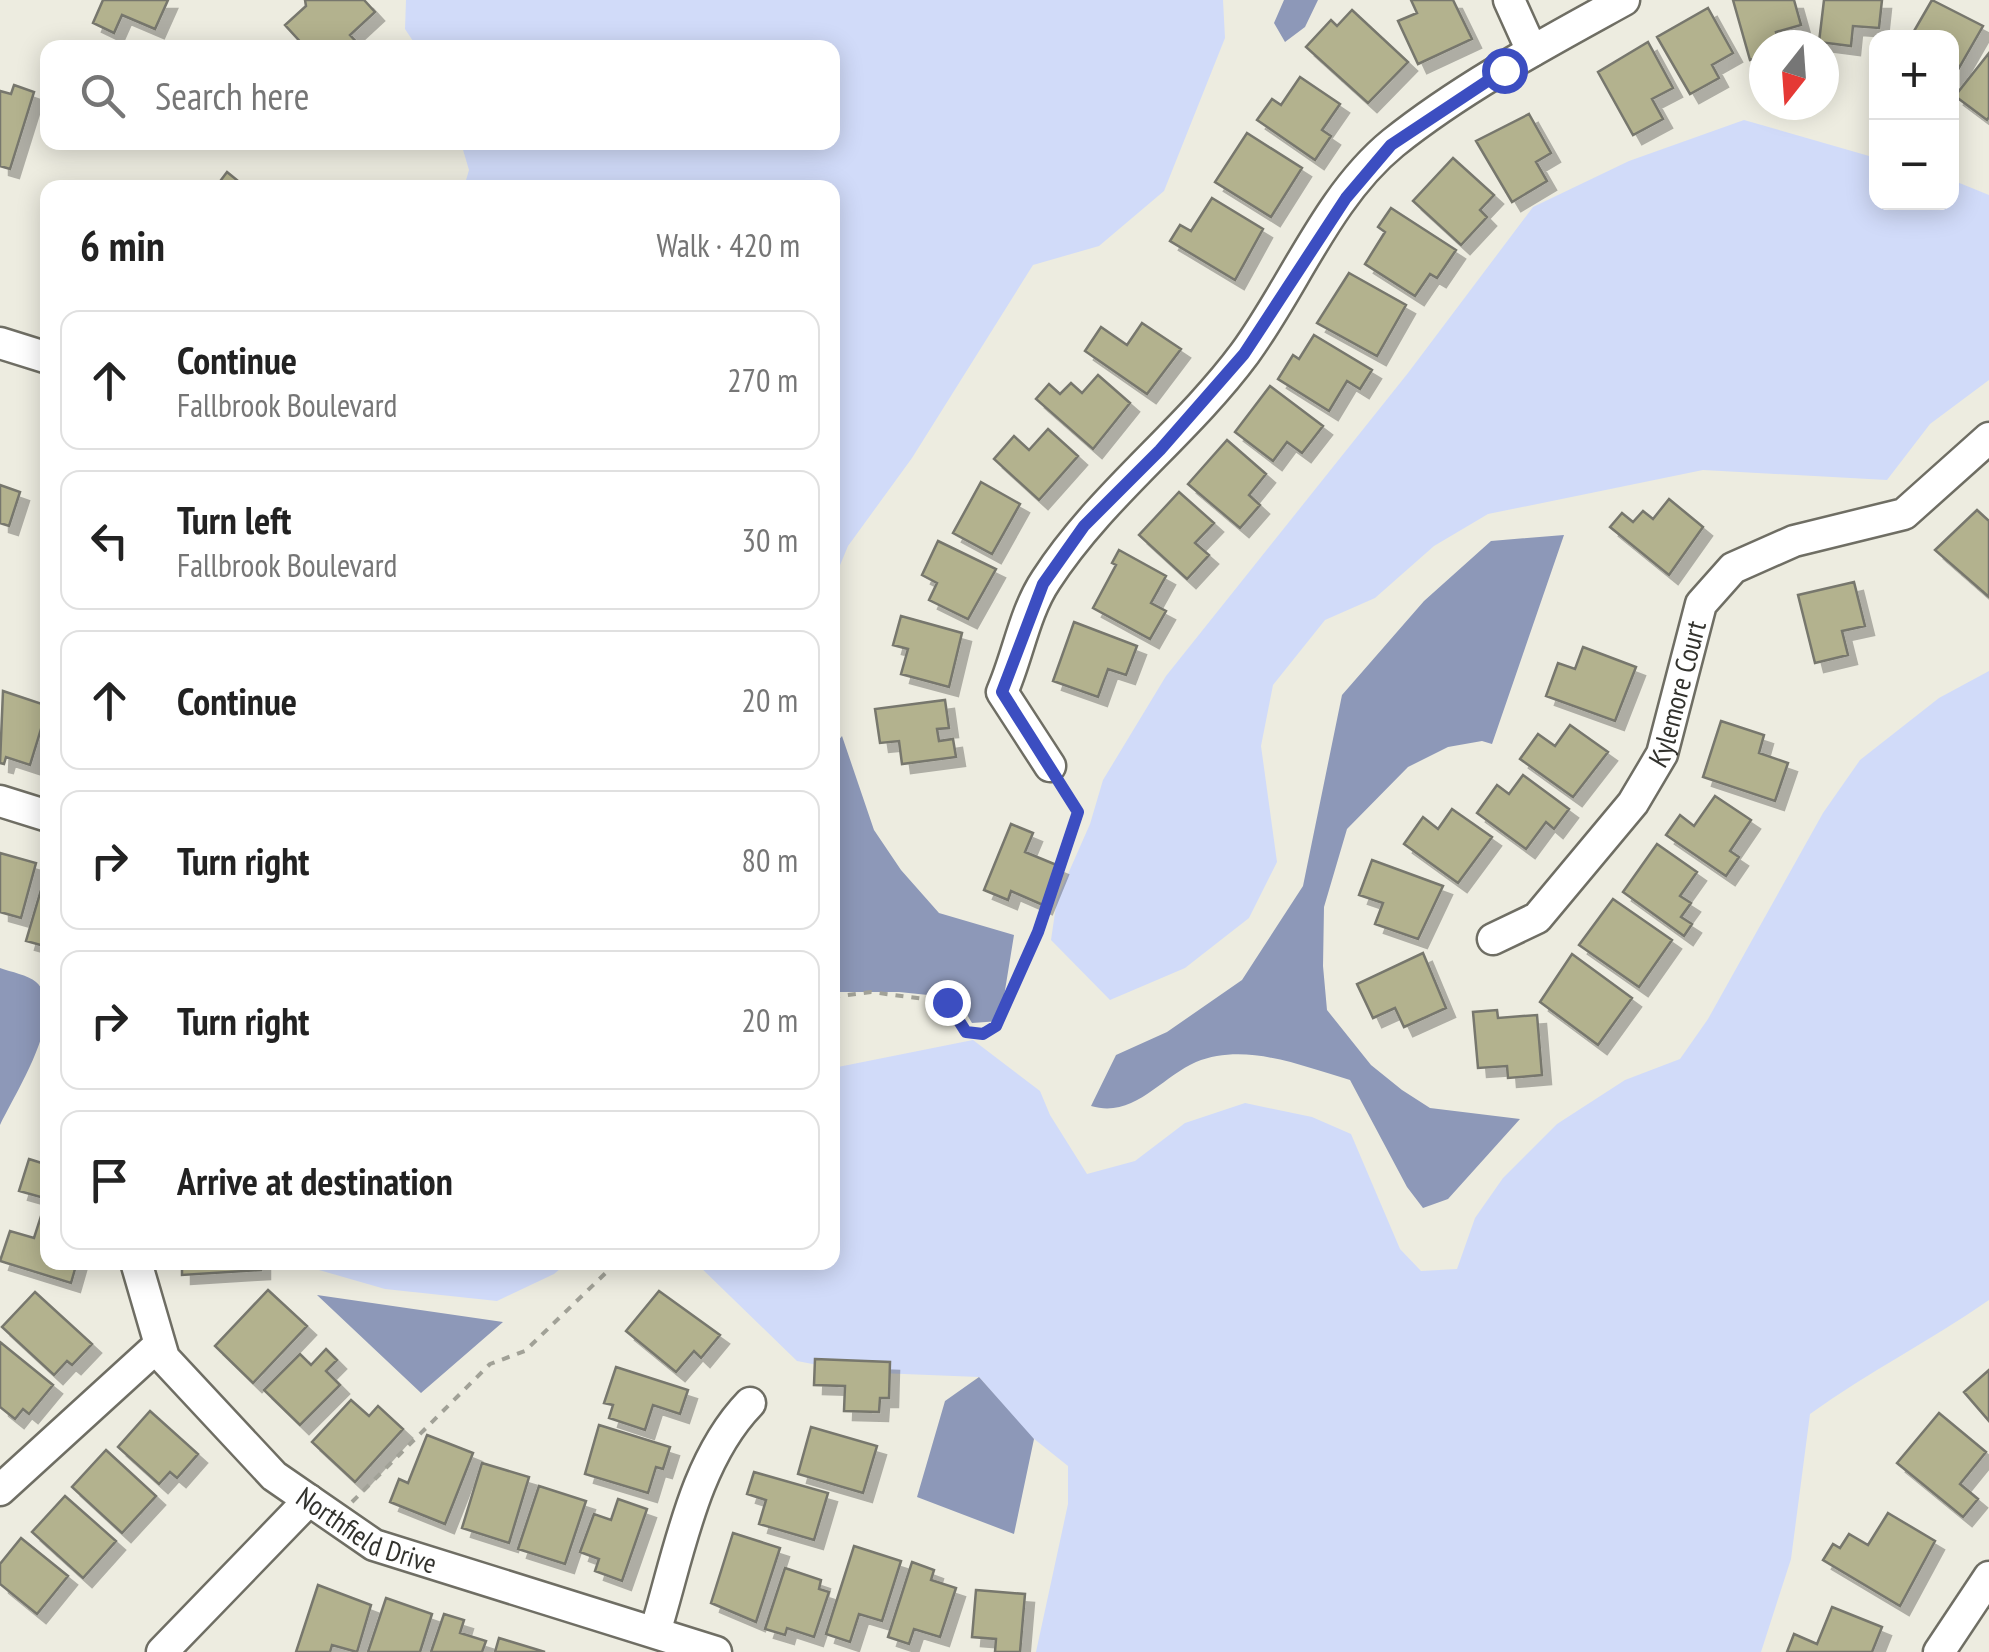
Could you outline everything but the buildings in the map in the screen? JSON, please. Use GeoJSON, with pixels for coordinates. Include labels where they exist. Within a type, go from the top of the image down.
{"type":"FeatureCollection","features":[{"type":"Feature","properties":{"kind":"street"},"geometry":{"type":"LineString","coordinates":[[1509,0],[1532,51]]}},
{"type":"Feature","properties":{"kind":"street"},"geometry":{"type":"LineString","coordinates":[[1050,766],[1002,692],[1043,584],[1084,526],[1160,450],[1244,354],[1346,198],[1391,145],[1532,51],[1624,0]]}},
{"type":"Feature","properties":{"kind":"street"},"geometry":{"type":"LineString","coordinates":[[0,344],[40,356]]}},
{"type":"Feature","properties":{"kind":"street","name":"Kylemore Court"},"geometry":{"type":"LineString","coordinates":[[1493,939],[1537,918],[1634,803],[1662,754],[1701,604],[1733,568],[1794,541],[1904,514],[1989,438]]}},
{"type":"Feature","properties":{"kind":"street"},"geometry":{"type":"LineString","coordinates":[[0,802],[40,814]]}},
{"type":"Feature","properties":{"kind":"street","name":"Northfield Drive"},"geometry":{"type":"LineString","coordinates":[[138,1270],[164,1358],[274,1476],[374,1546],[716,1652]]}},
{"type":"Feature","properties":{"kind":"street"},"geometry":{"type":"LineString","coordinates":[[0,1490],[159,1345]]}},
{"type":"Feature","properties":{"kind":"street"},"geometry":{"type":"LineString","coordinates":[[655,1632],[708,1463],[727,1426],[750,1402]]}},
{"type":"Feature","properties":{"kind":"street"},"geometry":{"type":"LineString","coordinates":[[162,1652],[308,1500]]}},
{"type":"Feature","properties":{"kind":"street"},"geometry":{"type":"LineString","coordinates":[[1939,1652],[1989,1577]]}},
{"type":"Feature","properties":{"kind":"path"},"geometry":{"type":"LineString","coordinates":[[840,995],[870,992],[947,1002],[966,1032],[983,1034],[996,1026],[1038,932],[1078,812],[1050,766]]}},
{"type":"Feature","properties":{"kind":"path"},"geometry":{"type":"LineString","coordinates":[[335,1518],[490,1364],[525,1351],[609,1270]]}},
{"type":"Feature","properties":{"kind":"shaded area"},"geometry":{"type":"Polygon","coordinates":[[[406,0],[1223,0],[1225,38],[1164,191],[1099,246],[1033,265],[912,458],[848,546],[840,565],[840,180],[466,180],[469,170],[463,150],[840,150],[840,40],[412,40],[405,29],[406,0]]]}},
{"type":"Feature","properties":{"kind":"shaded area"},"geometry":{"type":"Polygon","coordinates":[[[1284,0],[1318,0],[1305,27],[1285,42],[1274,23],[1284,0]]]}},
{"type":"Feature","properties":{"kind":"shaded area"},"geometry":{"type":"Polygon","coordinates":[[[1744,120],[1869,156],[1869,210],[1959,210],[1959,183],[1989,195],[1989,380],[1930,424],[1887,480],[1703,470],[1488,514],[1434,546],[1375,598],[1325,620],[1273,685],[1261,746],[1277,862],[1249,918],[1185,968],[1110,1000],[1051,940],[1057,899],[1090,824],[1103,780],[1166,676],[1408,373],[1533,207],[1629,161],[1744,120]]]}},
{"type":"Feature","properties":{"kind":"shaded area"},"geometry":{"type":"Polygon","coordinates":[[[1564,535],[1492,744],[1482,741],[1448,747],[1408,767],[1347,829],[1324,907],[1327,1010],[1371,1065],[1430,1108],[1520,1119],[1448,1199],[1423,1208],[1407,1187],[1350,1080],[1313,1068],[1254,1055],[1215,1056],[1183,1069],[1134,1102],[1121,1107],[1091,1106],[1116,1055],[1167,1032],[1242,980],[1303,886],[1342,695],[1424,601],[1491,541],[1564,535]]]}},
{"type":"Feature","properties":{"kind":"shaded area"},"geometry":{"type":"Polygon","coordinates":[[[1989,671],[1989,1300],[1810,1414],[1791,1559],[1761,1652],[1036,1652],[1068,1504],[1068,1466],[1028,1434],[979,1377],[854,1372],[797,1361],[703,1270],[840,1270],[840,1067],[973,1040],[1040,1091],[1050,1115],[1087,1174],[1135,1161],[1185,1123],[1245,1103],[1312,1117],[1351,1134],[1400,1249],[1421,1271],[1457,1269],[1475,1218],[1503,1178],[1557,1124],[1625,1080],[1680,1059],[1708,1019],[1823,813],[1860,760],[1939,698],[1989,671]]]}},
{"type":"Feature","properties":{"kind":"shaded area"},"geometry":{"type":"Polygon","coordinates":[[[842,736],[874,830],[901,870],[939,913],[1014,935],[1000,1021],[972,1023],[957,998],[899,992],[840,992],[842,736]]]}},
{"type":"Feature","properties":{"kind":"shaded area"},"geometry":{"type":"Polygon","coordinates":[[[0,968],[24,976],[40,988],[40,1041],[0,1125],[0,968]]]}},
{"type":"Feature","properties":{"kind":"shaded area"},"geometry":{"type":"Polygon","coordinates":[[[319,1270],[559,1270],[497,1301],[385,1289],[319,1270]]]}},
{"type":"Feature","properties":{"kind":"shaded area"},"geometry":{"type":"Polygon","coordinates":[[[317,1295],[503,1322],[421,1393],[317,1295]]]}},
{"type":"Feature","properties":{"kind":"shaded area"},"geometry":{"type":"Polygon","coordinates":[[[979,1377],[1034,1439],[1014,1534],[917,1497],[945,1401],[979,1377]]]}},
{"type":"Feature","properties":{"kind":"route"},"geometry":{"type":"LineString","coordinates":[[947,1002],[966,1032],[983,1034],[996,1026],[1038,932],[1078,812],[1002,692],[1043,584],[1084,526],[1160,450],[1244,354],[1346,198],[1391,145],[1504,70]]}}]}
